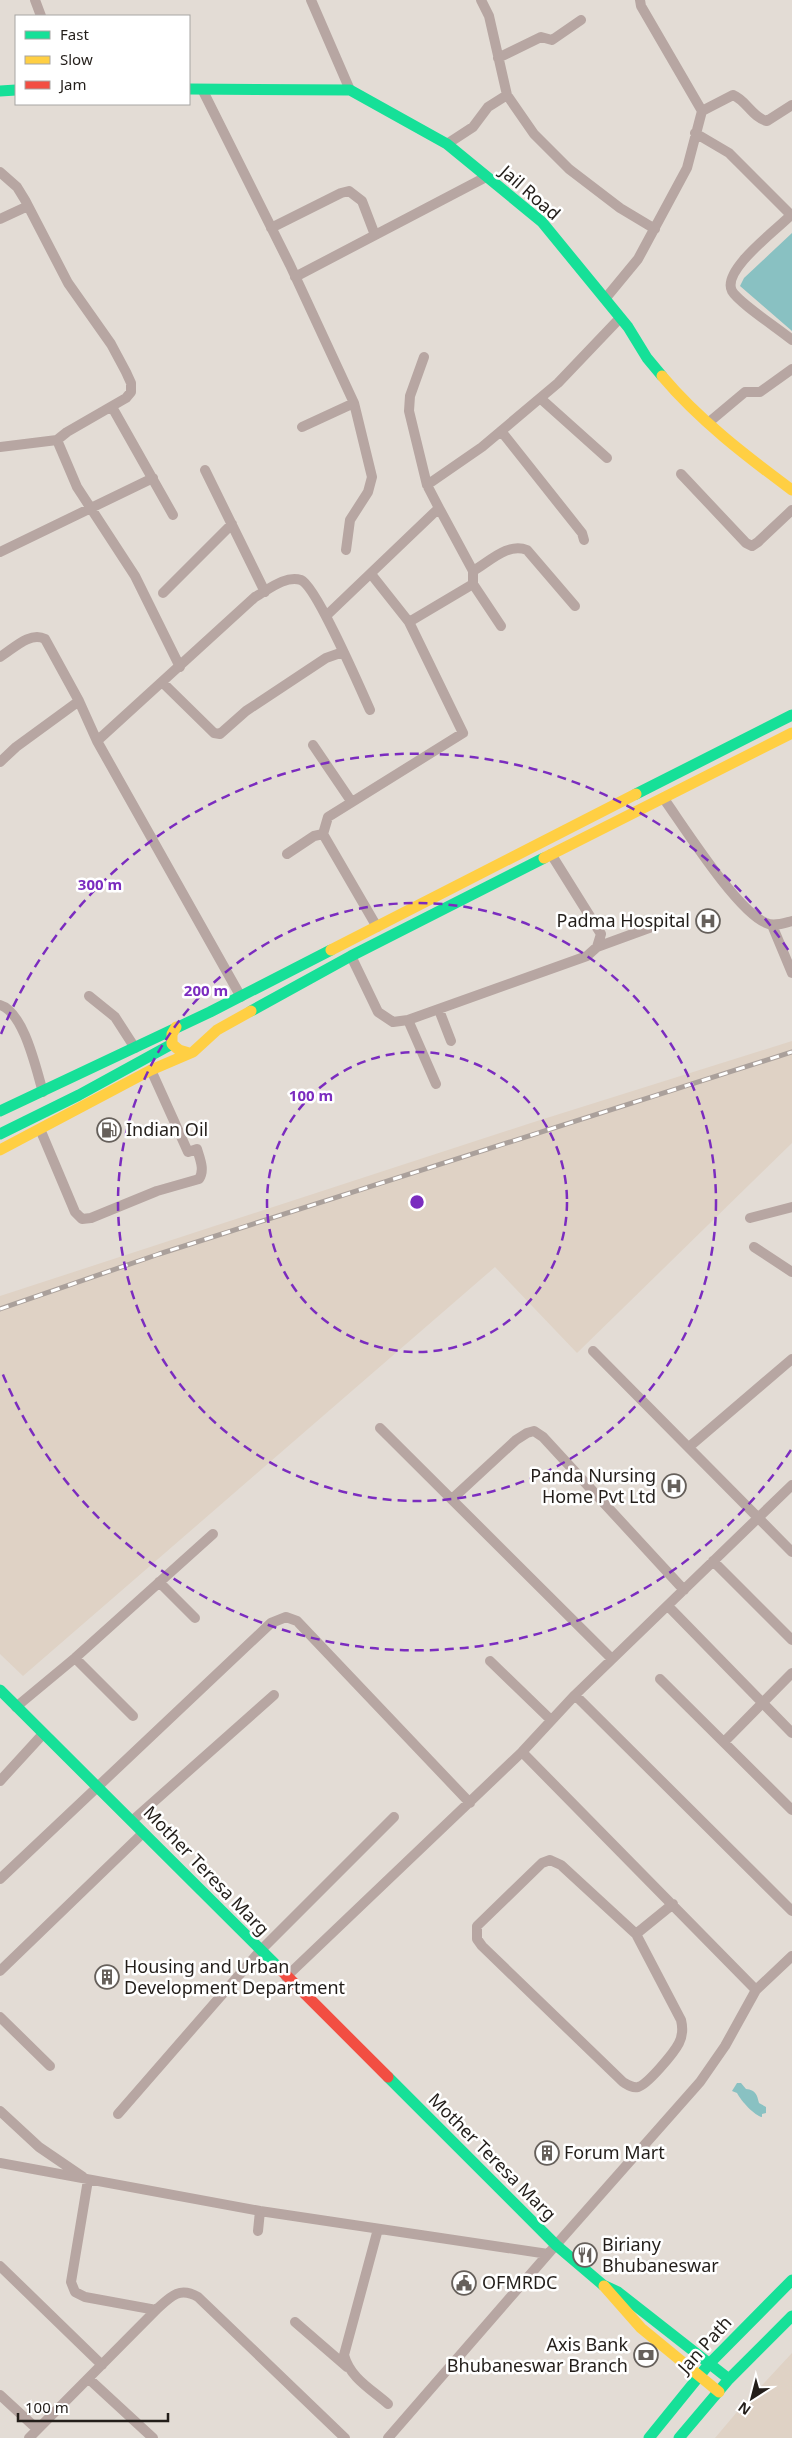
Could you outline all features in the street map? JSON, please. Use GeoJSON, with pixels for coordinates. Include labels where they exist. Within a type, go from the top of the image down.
{"type":"FeatureCollection","features":[{"type":"Feature","properties":{"kind":"main road","name":"Jail Road"},"geometry":{"type":"LineString","coordinates":[[190,89],[350,90],[447,144],[542,222],[620,318],[647,358],[668,384],[708,423],[760,468],[792,490]]}},
{"type":"Feature","properties":{"kind":"main road"},"geometry":{"type":"LineString","coordinates":[[0,91],[15,90]]}},
{"type":"Feature","properties":{"kind":"main road"},"geometry":{"type":"LineString","coordinates":[[0,1111],[136,1048],[241,996],[792,714]]}},
{"type":"Feature","properties":{"kind":"main road"},"geometry":{"type":"LineString","coordinates":[[0,1150],[151,1070],[193,1051],[217,1030],[351,956],[792,733]]}},
{"type":"Feature","properties":{"kind":"main road"},"geometry":{"type":"LineString","coordinates":[[187,1022],[195,1025],[200,1032],[201,1041],[193,1051]]}},
{"type":"Feature","properties":{"kind":"main road"},"geometry":{"type":"LineString","coordinates":[[176,1027],[172,1034],[172,1044],[179,1050],[193,1051]]}},
{"type":"Feature","properties":{"kind":"main road"},"geometry":{"type":"LineString","coordinates":[[0,1134],[79,1095],[172,1044]]}},
{"type":"Feature","properties":{"kind":"main road","name":"Mother Teresa Marg"},"geometry":{"type":"LineString","coordinates":[[0,1690],[556,2245],[603,2285],[618,2292],[729,2379]]}},
{"type":"Feature","properties":{"kind":"main road","name":"Jan Path"},"geometry":{"type":"LineString","coordinates":[[649,2438],[709,2364],[792,2280]]}},
{"type":"Feature","properties":{"kind":"main road","name":"Mother Teresa Marg"},"geometry":{"type":"LineString","coordinates":[[603,2285],[614,2302],[718,2392]]}},
{"type":"Feature","properties":{"kind":"main road"},"geometry":{"type":"LineString","coordinates":[[679,2438],[729,2379],[792,2316]]}},
{"type":"Feature","properties":{"kind":"street"},"geometry":{"type":"LineString","coordinates":[[34,0],[41,15]]}},
{"type":"Feature","properties":{"kind":"street"},"geometry":{"type":"LineString","coordinates":[[311,0],[350,90]]}},
{"type":"Feature","properties":{"kind":"street"},"geometry":{"type":"LineString","coordinates":[[481,0],[488,16],[507,95],[534,134],[569,169],[620,208],[655,229]]}},
{"type":"Feature","properties":{"kind":"street"},"geometry":{"type":"LineString","coordinates":[[640,0],[641,6],[702,111]]}},
{"type":"Feature","properties":{"kind":"street"},"geometry":{"type":"LineString","coordinates":[[498,58],[542,37],[552,40],[581,20]]}},
{"type":"Feature","properties":{"kind":"street"},"geometry":{"type":"LineString","coordinates":[[202,89],[295,277],[354,403],[372,477],[368,492],[350,520],[346,550]]}},
{"type":"Feature","properties":{"kind":"street"},"geometry":{"type":"LineString","coordinates":[[447,144],[473,127],[488,107],[507,95]]}},
{"type":"Feature","properties":{"kind":"street"},"geometry":{"type":"LineString","coordinates":[[605,300],[638,258],[687,168],[702,111],[733,95],[739,97],[761,120],[767,121],[792,105]]}},
{"type":"Feature","properties":{"kind":"street"},"geometry":{"type":"LineString","coordinates":[[695,133],[729,153],[791,215],[756,247],[732,276],[730,282],[732,291],[740,299],[792,340]]}},
{"type":"Feature","properties":{"kind":"street"},"geometry":{"type":"LineString","coordinates":[[0,172],[17,188],[68,283],[111,344],[129,378],[131,392],[126,398],[66,432],[57,440],[0,447]]}},
{"type":"Feature","properties":{"kind":"street"},"geometry":{"type":"LineString","coordinates":[[295,277],[486,177]]}},
{"type":"Feature","properties":{"kind":"street"},"geometry":{"type":"LineString","coordinates":[[271,228],[348,191],[362,201],[375,235]]}},
{"type":"Feature","properties":{"kind":"street"},"geometry":{"type":"LineString","coordinates":[[0,218],[28,206]]}},
{"type":"Feature","properties":{"kind":"street"},"geometry":{"type":"LineString","coordinates":[[427,485],[501,431],[558,383],[620,318]]}},
{"type":"Feature","properties":{"kind":"street"},"geometry":{"type":"LineString","coordinates":[[424,357],[410,396],[409,411],[427,485],[473,571],[473,584],[501,626]]}},
{"type":"Feature","properties":{"kind":"street"},"geometry":{"type":"LineString","coordinates":[[708,423],[744,392],[760,392],[792,368]]}},
{"type":"Feature","properties":{"kind":"street"},"geometry":{"type":"LineString","coordinates":[[540,398],[607,458]]}},
{"type":"Feature","properties":{"kind":"street"},"geometry":{"type":"LineString","coordinates":[[302,427],[354,403]]}},
{"type":"Feature","properties":{"kind":"street"},"geometry":{"type":"LineString","coordinates":[[112,407],[173,515]]}},
{"type":"Feature","properties":{"kind":"street"},"geometry":{"type":"LineString","coordinates":[[501,431],[582,533],[584,540]]}},
{"type":"Feature","properties":{"kind":"street"},"geometry":{"type":"LineString","coordinates":[[57,440],[73,479],[90,510],[135,576],[180,667]]}},
{"type":"Feature","properties":{"kind":"street"},"geometry":{"type":"LineString","coordinates":[[205,470],[264,592]]}},
{"type":"Feature","properties":{"kind":"street"},"geometry":{"type":"LineString","coordinates":[[681,474],[746,543],[752,546],[792,510]]}},
{"type":"Feature","properties":{"kind":"street"},"geometry":{"type":"LineString","coordinates":[[0,552],[153,478]]}},
{"type":"Feature","properties":{"kind":"street"},"geometry":{"type":"LineString","coordinates":[[326,616],[439,508]]}},
{"type":"Feature","properties":{"kind":"street"},"geometry":{"type":"LineString","coordinates":[[163,593],[232,524]]}},
{"type":"Feature","properties":{"kind":"street"},"geometry":{"type":"LineString","coordinates":[[473,571],[510,548],[518,546],[527,550],[575,606]]}},
{"type":"Feature","properties":{"kind":"street"},"geometry":{"type":"LineString","coordinates":[[371,574],[409,622],[463,733],[328,816],[323,834],[377,927]]}},
{"type":"Feature","properties":{"kind":"street"},"geometry":{"type":"LineString","coordinates":[[97,741],[256,597],[285,580],[304,582],[326,616],[370,710]]}},
{"type":"Feature","properties":{"kind":"street"},"geometry":{"type":"LineString","coordinates":[[409,622],[473,584]]}},
{"type":"Feature","properties":{"kind":"street"},"geometry":{"type":"LineString","coordinates":[[0,657],[30,637],[39,636],[45,639],[79,701],[97,741],[241,996]]}},
{"type":"Feature","properties":{"kind":"street"},"geometry":{"type":"LineString","coordinates":[[163,683],[214,733],[220,734],[246,711],[326,658],[343,652]]}},
{"type":"Feature","properties":{"kind":"street"},"geometry":{"type":"LineString","coordinates":[[0,762],[16,747],[79,701]]}},
{"type":"Feature","properties":{"kind":"street"},"geometry":{"type":"LineString","coordinates":[[313,745],[351,801]]}},
{"type":"Feature","properties":{"kind":"street"},"geometry":{"type":"LineString","coordinates":[[664,799],[711,865],[743,905],[765,923],[772,925],[792,921]]}},
{"type":"Feature","properties":{"kind":"street"},"geometry":{"type":"LineString","coordinates":[[287,854],[314,836],[323,834]]}},
{"type":"Feature","properties":{"kind":"street"},"geometry":{"type":"LineString","coordinates":[[551,854],[601,934],[597,947]]}},
{"type":"Feature","properties":{"kind":"street"},"geometry":{"type":"LineString","coordinates":[[351,956],[378,1012],[393,1022],[408,1020],[439,1010],[575,961],[587,956],[597,947],[660,924]]}},
{"type":"Feature","properties":{"kind":"street"},"geometry":{"type":"LineString","coordinates":[[772,925],[792,973]]}},
{"type":"Feature","properties":{"kind":"street"},"geometry":{"type":"LineString","coordinates":[[88,996],[115,1017],[136,1048]]}},
{"type":"Feature","properties":{"kind":"street"},"geometry":{"type":"LineString","coordinates":[[0,1005],[8,1008],[15,1015],[27,1042],[43,1092]]}},
{"type":"Feature","properties":{"kind":"street"},"geometry":{"type":"LineString","coordinates":[[439,1010],[451,1041]]}},
{"type":"Feature","properties":{"kind":"street"},"geometry":{"type":"LineString","coordinates":[[408,1020],[436,1084]]}},
{"type":"Feature","properties":{"kind":"street"},"geometry":{"type":"LineString","coordinates":[[40,1129],[75,1212],[82,1219],[91,1218],[157,1192],[199,1179],[202,1174],[202,1168],[197,1149],[188,1152],[151,1070]]}},
{"type":"Feature","properties":{"kind":"street"},"geometry":{"type":"LineString","coordinates":[[750,1218],[792,1208]]}},
{"type":"Feature","properties":{"kind":"street"},"geometry":{"type":"LineString","coordinates":[[754,1247],[792,1272]]}},
{"type":"Feature","properties":{"kind":"street"},"geometry":{"type":"LineString","coordinates":[[593,1351],[792,1552]]}},
{"type":"Feature","properties":{"kind":"street"},"geometry":{"type":"LineString","coordinates":[[689,1447],[792,1358]]}},
{"type":"Feature","properties":{"kind":"street"},"geometry":{"type":"LineString","coordinates":[[380,1428],[612,1658]]}},
{"type":"Feature","properties":{"kind":"street"},"geometry":{"type":"LineString","coordinates":[[452,1499],[516,1440],[527,1432],[534,1431],[543,1437],[684,1590]]}},
{"type":"Feature","properties":{"kind":"street"},"geometry":{"type":"LineString","coordinates":[[286,1977],[470,1803],[612,1658],[792,1485]]}},
{"type":"Feature","properties":{"kind":"street"},"geometry":{"type":"LineString","coordinates":[[16,1707],[75,1658],[213,1534]]}},
{"type":"Feature","properties":{"kind":"street"},"geometry":{"type":"LineString","coordinates":[[713,1561],[792,1640]]}},
{"type":"Feature","properties":{"kind":"street"},"geometry":{"type":"LineString","coordinates":[[158,1582],[195,1618]]}},
{"type":"Feature","properties":{"kind":"street"},"geometry":{"type":"LineString","coordinates":[[668,1606],[792,1733]]}},
{"type":"Feature","properties":{"kind":"street"},"geometry":{"type":"LineString","coordinates":[[0,1879],[99,1788],[271,1623],[286,1617],[297,1621],[470,1803]]}},
{"type":"Feature","properties":{"kind":"street"},"geometry":{"type":"LineString","coordinates":[[75,1658],[133,1716]]}},
{"type":"Feature","properties":{"kind":"street"},"geometry":{"type":"LineString","coordinates":[[490,1661],[552,1720]]}},
{"type":"Feature","properties":{"kind":"street"},"geometry":{"type":"LineString","coordinates":[[724,1742],[792,1672]]}},
{"type":"Feature","properties":{"kind":"street"},"geometry":{"type":"LineString","coordinates":[[660,1679],[792,1810]]}},
{"type":"Feature","properties":{"kind":"street"},"geometry":{"type":"LineString","coordinates":[[132,1821],[274,1694]]}},
{"type":"Feature","properties":{"kind":"street"},"geometry":{"type":"LineString","coordinates":[[575,1695],[792,1911]]}},
{"type":"Feature","properties":{"kind":"street"},"geometry":{"type":"LineString","coordinates":[[0,1781],[44,1734]]}},
{"type":"Feature","properties":{"kind":"street"},"geometry":{"type":"LineString","coordinates":[[522,1752],[756,1990]]}},
{"type":"Feature","properties":{"kind":"street"},"geometry":{"type":"LineString","coordinates":[[118,2114],[260,1951],[394,1818]]}},
{"type":"Feature","properties":{"kind":"street"},"geometry":{"type":"LineString","coordinates":[[0,1971],[143,1833]]}},
{"type":"Feature","properties":{"kind":"street"},"geometry":{"type":"LineString","coordinates":[[550,1860],[561,1864],[636,1934],[681,2020],[683,2031],[678,2044],[647,2083],[639,2087],[623,2082],[482,1946],[476,1932],[477,1926],[542,1863],[550,1860]]}},
{"type":"Feature","properties":{"kind":"street"},"geometry":{"type":"LineString","coordinates":[[636,1934],[673,1904]]}},
{"type":"Feature","properties":{"kind":"street"},"geometry":{"type":"LineString","coordinates":[[388,2438],[700,2082],[725,2046],[756,1990],[792,1956]]}},
{"type":"Feature","properties":{"kind":"street"},"geometry":{"type":"LineString","coordinates":[[0,2017],[50,2066]]}},
{"type":"Feature","properties":{"kind":"street"},"geometry":{"type":"LineString","coordinates":[[0,2111],[39,2147],[88,2180]]}},
{"type":"Feature","properties":{"kind":"street"},"geometry":{"type":"LineString","coordinates":[[0,2163],[260,2211],[548,2254]]}},
{"type":"Feature","properties":{"kind":"street"},"geometry":{"type":"LineString","coordinates":[[88,2180],[71,2282],[75,2292],[85,2297],[156,2310]]}},
{"type":"Feature","properties":{"kind":"street"},"geometry":{"type":"LineString","coordinates":[[258,2231],[260,2211]]}},
{"type":"Feature","properties":{"kind":"street"},"geometry":{"type":"LineString","coordinates":[[348,2368],[344,2349],[378,2229]]}},
{"type":"Feature","properties":{"kind":"street"},"geometry":{"type":"LineString","coordinates":[[0,2266],[102,2365]]}},
{"type":"Feature","properties":{"kind":"street"},"geometry":{"type":"LineString","coordinates":[[28,2438],[156,2310],[175,2294],[190,2292],[198,2297],[345,2438]]}},
{"type":"Feature","properties":{"kind":"street"},"geometry":{"type":"LineString","coordinates":[[295,2322],[388,2404]]}},
{"type":"Feature","properties":{"kind":"street"},"geometry":{"type":"LineString","coordinates":[[89,2379],[152,2438]]}},
{"type":"Feature","properties":{"kind":"street"},"geometry":{"type":"LineString","coordinates":[[0,2395],[37,2429]]}},
{"type":"Feature","properties":{"kind":"shaded area"},"geometry":{"type":"Polygon","coordinates":[[[792,1041],[792,1143],[577,1353],[495,1267],[23,1676],[0,1654],[0,1296],[534,1122],[792,1041]]]}},
{"type":"Feature","properties":{"kind":"shaded area"},"geometry":{"type":"Polygon","coordinates":[[[792,2353],[792,2438],[715,2438],[737,2412],[792,2353]]]}},
{"type":"Feature","properties":{"kind":"water"},"geometry":{"type":"Polygon","coordinates":[[[792,233],[792,331],[740,286],[744,278],[792,233]]]}},
{"type":"Feature","properties":{"kind":"water"},"geometry":{"type":"Polygon","coordinates":[[[737,2083],[741,2083],[746,2089],[754,2092],[759,2103],[766,2107],[766,2113],[762,2114],[762,2117],[752,2111],[737,2093],[732,2091],[737,2083]]]}},
{"type":"Feature","properties":{"kind":"railway"},"geometry":{"type":"LineString","coordinates":[[0,1309],[159,1254],[792,1052]]}},
{"type":"Feature","properties":{"kind":"traffic: fast"},"geometry":{"type":"LineString","coordinates":[[190,89],[350,90],[447,144],[542,222],[628,327],[647,358],[662,376]]}},
{"type":"Feature","properties":{"kind":"traffic: fast"},"geometry":{"type":"LineString","coordinates":[[0,91],[15,90]]}},
{"type":"Feature","properties":{"kind":"traffic: fast"},"geometry":{"type":"LineString","coordinates":[[636,794],[792,715]]}},
{"type":"Feature","properties":{"kind":"traffic: fast"},"geometry":{"type":"LineString","coordinates":[[251,1011],[351,956],[544,858]]}},
{"type":"Feature","properties":{"kind":"traffic: fast"},"geometry":{"type":"LineString","coordinates":[[0,1111],[210,1012],[331,950]]}},
{"type":"Feature","properties":{"kind":"traffic: fast"},"geometry":{"type":"LineString","coordinates":[[0,1134],[79,1095],[172,1044]]}},
{"type":"Feature","properties":{"kind":"traffic: fast"},"geometry":{"type":"LineString","coordinates":[[0,1690],[279,1968]]}},
{"type":"Feature","properties":{"kind":"traffic: fast"},"geometry":{"type":"LineString","coordinates":[[388,2077],[556,2245],[603,2285],[618,2292],[729,2379]]}},
{"type":"Feature","properties":{"kind":"traffic: fast"},"geometry":{"type":"LineString","coordinates":[[649,2438],[709,2364],[792,2280]]}},
{"type":"Feature","properties":{"kind":"traffic: fast"},"geometry":{"type":"LineString","coordinates":[[679,2438],[729,2379],[792,2316]]}},
{"type":"Feature","properties":{"kind":"traffic: slow"},"geometry":{"type":"LineString","coordinates":[[662,376],[691,408],[740,451],[792,490]]}},
{"type":"Feature","properties":{"kind":"traffic: slow"},"geometry":{"type":"LineString","coordinates":[[544,858],[792,733]]}},
{"type":"Feature","properties":{"kind":"traffic: slow"},"geometry":{"type":"LineString","coordinates":[[331,950],[636,794]]}},
{"type":"Feature","properties":{"kind":"traffic: slow"},"geometry":{"type":"LineString","coordinates":[[0,1150],[151,1070],[193,1052],[217,1030],[251,1011]]}},
{"type":"Feature","properties":{"kind":"traffic: slow"},"geometry":{"type":"LineString","coordinates":[[176,1027],[172,1034],[172,1044],[179,1050],[189,1053]]}},
{"type":"Feature","properties":{"kind":"traffic: slow"},"geometry":{"type":"LineString","coordinates":[[604,2286],[641,2328],[719,2392]]}},
{"type":"Feature","properties":{"kind":"traffic: jam"},"geometry":{"type":"LineString","coordinates":[[279,1968],[388,2077]]}},
{"type":"Feature","properties":{"kind":"place","name":"Padma Hospital"},"geometry":{"type":"Point","coordinates":[708,921]}},
{"type":"Feature","properties":{"kind":"place","name":"Indian Oil"},"geometry":{"type":"Point","coordinates":[109,1130]}},
{"type":"Feature","properties":{"kind":"place","name":"Panda Nursing Home Pvt Ltd"},"geometry":{"type":"Point","coordinates":[674,1486]}},
{"type":"Feature","properties":{"kind":"place","name":"Housing and Urban Development Department"},"geometry":{"type":"Point","coordinates":[107,1977]}},
{"type":"Feature","properties":{"kind":"place","name":"Forum Mart"},"geometry":{"type":"Point","coordinates":[547,2153]}},
{"type":"Feature","properties":{"kind":"place","name":"Biriany Bhubaneswar"},"geometry":{"type":"Point","coordinates":[585,2255]}},
{"type":"Feature","properties":{"kind":"place","name":"OFMRDC"},"geometry":{"type":"Point","coordinates":[464,2283]}},
{"type":"Feature","properties":{"kind":"place","name":"Axis Bank Bhubaneswar Branch"},"geometry":{"type":"Point","coordinates":[646,2355]}}]}
